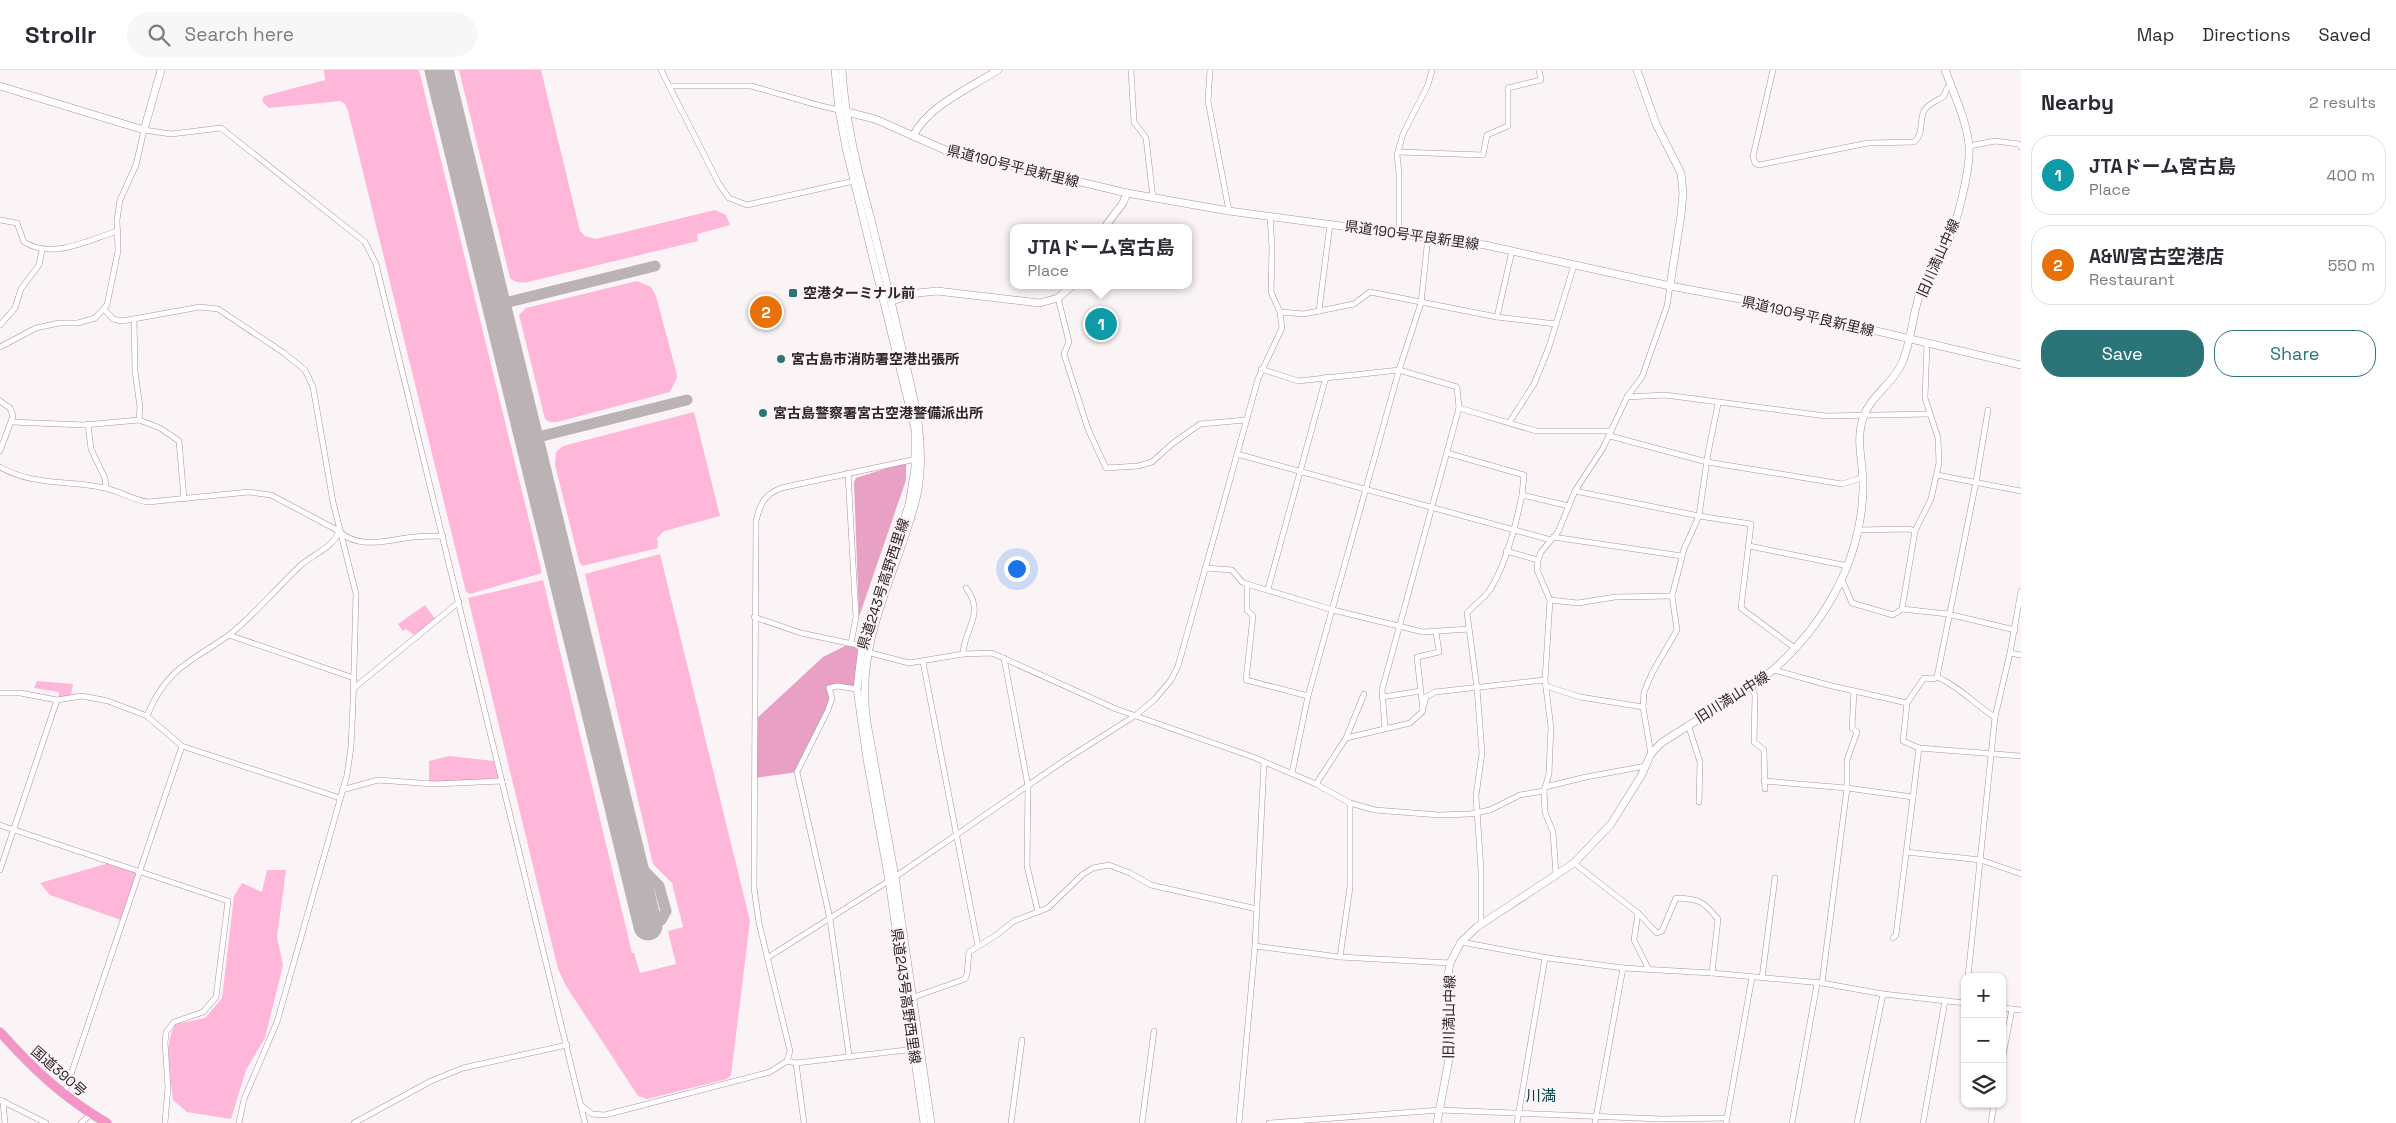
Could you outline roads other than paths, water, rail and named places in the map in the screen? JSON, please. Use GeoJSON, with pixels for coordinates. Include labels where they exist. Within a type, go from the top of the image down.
{"type":"FeatureCollection","features":[{"type":"Feature","properties":{"kind":"highway","name":"国道390号"},"geometry":{"type":"LineString","coordinates":[[0,1032],[26,1061],[64,1096],[107,1123]]}},
{"type":"Feature","properties":{"kind":"main road"},"geometry":{"type":"LineString","coordinates":[[0,86],[144,130],[161,70]]}},
{"type":"Feature","properties":{"kind":"main road"},"geometry":{"type":"LineString","coordinates":[[835,70],[842,110]]}},
{"type":"Feature","properties":{"kind":"main road"},"geometry":{"type":"LineString","coordinates":[[842,70],[842,110]]}},
{"type":"Feature","properties":{"kind":"main road"},"geometry":{"type":"LineString","coordinates":[[913,136],[922,122],[936,110],[998,70]]}},
{"type":"Feature","properties":{"kind":"main road"},"geometry":{"type":"LineString","coordinates":[[1637,70],[1656,124],[1681,173],[1683,193],[1681,215],[1670,286]]}},
{"type":"Feature","properties":{"kind":"main road","name":"旧川満山中線"},"geometry":{"type":"LineString","coordinates":[[1437,1123],[1449,1060],[1448,984],[1450,963],[1461,942],[1481,925],[1574,863],[1611,824],[1646,766],[1651,754],[1660,742],[1774,670],[1796,649],[1815,626],[1842,580],[1858,530],[1862,506],[1862,478],[1858,434],[1863,417],[1870,403],[1901,366],[1921,290],[1947,244],[1956,219],[1968,165],[1969,146],[1963,120],[1945,70]]}},
{"type":"Feature","properties":{"kind":"main road","name":"県道190号平良新里線"},"geometry":{"type":"LineString","coordinates":[[842,110],[875,118],[945,150],[1127,193],[1230,211],[1399,232],[1512,251],[1670,286],[1746,300],[2021,365]]}},
{"type":"Feature","properties":{"kind":"main road","name":"県道243号高野西里線"},"geometry":{"type":"LineString","coordinates":[[842,110],[854,181],[914,429],[916,459],[909,505],[862,646],[857,689],[866,759],[892,879],[914,997],[924,1123]]}},
{"type":"Feature","properties":{"kind":"main road","name":"県道243号高野西里線"},"geometry":{"type":"LineString","coordinates":[[842,110],[892,301],[920,427],[921,470],[914,506],[877,617],[867,652],[863,679],[864,707],[930,1123]]}},
{"type":"Feature","properties":{"kind":"main road"},"geometry":{"type":"LineString","coordinates":[[1107,224],[1123,203],[1127,193]]}},
{"type":"Feature","properties":{"kind":"main road"},"geometry":{"type":"LineString","coordinates":[[892,301],[937,291],[1029,303],[1049,302],[1058,298],[1069,289]]}},
{"type":"Feature","properties":{"kind":"street"},"geometry":{"type":"LineString","coordinates":[[661,70],[722,188],[736,202],[747,205],[762,203],[854,181]]}},
{"type":"Feature","properties":{"kind":"street"},"geometry":{"type":"LineString","coordinates":[[1131,70],[1134,122],[1146,138],[1153,198]]}},
{"type":"Feature","properties":{"kind":"street"},"geometry":{"type":"LineString","coordinates":[[1210,70],[1208,101],[1230,211]]}},
{"type":"Feature","properties":{"kind":"street"},"geometry":{"type":"LineString","coordinates":[[1399,232],[1399,173],[1397,154],[1403,134],[1428,85],[1432,70]]}},
{"type":"Feature","properties":{"kind":"street"},"geometry":{"type":"LineString","coordinates":[[1399,152],[1483,155],[1487,136],[1508,126],[1508,88],[1541,80],[1538,70]]}},
{"type":"Feature","properties":{"kind":"street"},"geometry":{"type":"LineString","coordinates":[[1773,70],[1754,156],[1755,162],[1759,165],[1868,143],[1914,142],[1920,136],[1924,111],[1930,104],[1944,96],[1947,88],[1950,86]]}},
{"type":"Feature","properties":{"kind":"street"},"geometry":{"type":"LineString","coordinates":[[669,86],[751,86],[842,110]]}},
{"type":"Feature","properties":{"kind":"street"},"geometry":{"type":"LineString","coordinates":[[0,347],[36,328],[83,322],[95,318],[104,309],[110,298],[118,252],[120,200],[136,166],[144,130],[171,134],[221,128],[365,242],[376,264],[585,1123]]}},
{"type":"Feature","properties":{"kind":"street"},"geometry":{"type":"LineString","coordinates":[[1969,146],[1995,141],[2019,144],[2021,147]]}},
{"type":"Feature","properties":{"kind":"street"},"geometry":{"type":"LineString","coordinates":[[767,958],[892,879],[1136,715],[1162,691],[1178,666],[1261,369],[1282,328],[1280,312],[1271,292],[1272,246],[1270,216]]}},
{"type":"Feature","properties":{"kind":"street"},"geometry":{"type":"LineString","coordinates":[[0,220],[17,223],[24,242],[42,250],[61,249],[118,231]]}},
{"type":"Feature","properties":{"kind":"street"},"geometry":{"type":"LineString","coordinates":[[1319,311],[1330,224]]}},
{"type":"Feature","properties":{"kind":"street"},"geometry":{"type":"LineString","coordinates":[[1292,773],[1308,696],[1398,370],[1421,303],[1428,237]]}},
{"type":"Feature","properties":{"kind":"street"},"geometry":{"type":"LineString","coordinates":[[0,325],[15,308],[21,289],[39,265],[42,250]]}},
{"type":"Feature","properties":{"kind":"street"},"geometry":{"type":"LineString","coordinates":[[1497,317],[1512,251]]}},
{"type":"Feature","properties":{"kind":"street"},"geometry":{"type":"LineString","coordinates":[[1509,423],[1534,384],[1550,348],[1574,265]]}},
{"type":"Feature","properties":{"kind":"street"},"geometry":{"type":"LineString","coordinates":[[1556,874],[1553,832],[1545,812],[1545,789],[1549,774],[1551,728],[1546,683],[1550,600],[1537,570],[1538,560],[1541,552],[1563,522],[1575,491],[1610,433],[1627,398],[1642,377],[1667,306],[1670,286]]}},
{"type":"Feature","properties":{"kind":"street"},"geometry":{"type":"LineString","coordinates":[[1280,312],[1304,314],[1354,304],[1370,292],[1497,317],[1556,324]]}},
{"type":"Feature","properties":{"kind":"street"},"geometry":{"type":"LineString","coordinates":[[1058,298],[1069,342],[1064,354],[1088,429],[1106,468],[1138,466],[1152,462],[1179,438],[1200,424],[1246,420]]}},
{"type":"Feature","properties":{"kind":"street"},"geometry":{"type":"LineString","coordinates":[[104,309],[113,319],[118,321],[200,307],[218,309],[284,353],[305,370],[313,387],[323,454],[339,531],[356,594],[350,760],[277,1022],[244,1099],[240,1123]]}},
{"type":"Feature","properties":{"kind":"street"},"geometry":{"type":"LineString","coordinates":[[134,319],[135,371],[140,407],[139,420]]}},
{"type":"Feature","properties":{"kind":"street"},"geometry":{"type":"LineString","coordinates":[[1902,609],[1915,531],[1931,499],[1940,463],[1938,438],[1925,398],[1927,344]]}},
{"type":"Feature","properties":{"kind":"street"},"geometry":{"type":"LineString","coordinates":[[1261,369],[1298,381],[1398,370],[1458,387],[1459,408],[1399,625],[1382,697],[1385,728]]}},
{"type":"Feature","properties":{"kind":"street"},"geometry":{"type":"LineString","coordinates":[[1268,590],[1326,378]]}},
{"type":"Feature","properties":{"kind":"street"},"geometry":{"type":"LineString","coordinates":[[1627,398],[1665,395],[1718,404],[1826,416],[1863,417],[1929,414]]}},
{"type":"Feature","properties":{"kind":"street"},"geometry":{"type":"LineString","coordinates":[[0,401],[12,411],[12,422],[0,451]]}},
{"type":"Feature","properties":{"kind":"street"},"geometry":{"type":"LineString","coordinates":[[1651,754],[1643,707],[1644,692],[1652,673],[1677,630],[1672,596],[1689,536],[1700,516],[1707,462],[1718,404]]}},
{"type":"Feature","properties":{"kind":"street"},"geometry":{"type":"LineString","coordinates":[[1459,408],[1536,431],[1610,433],[1707,462],[1842,484],[1862,478]]}},
{"type":"Feature","properties":{"kind":"street"},"geometry":{"type":"LineString","coordinates":[[1937,677],[1948,614],[1976,482],[1988,410]]}},
{"type":"Feature","properties":{"kind":"street"},"geometry":{"type":"LineString","coordinates":[[12,422],[88,424],[139,420],[160,428],[179,441],[184,499]]}},
{"type":"Feature","properties":{"kind":"street"},"geometry":{"type":"LineString","coordinates":[[88,424],[91,449],[105,478],[106,488]]}},
{"type":"Feature","properties":{"kind":"street"},"geometry":{"type":"LineString","coordinates":[[1447,453],[1524,475],[1522,495],[1514,529],[1506,551],[1488,592],[1467,613],[1477,688],[1482,753],[1476,796],[1481,925]]}},
{"type":"Feature","properties":{"kind":"street"},"geometry":{"type":"LineString","coordinates":[[1237,454],[1552,538],[1682,556]]}},
{"type":"Feature","properties":{"kind":"street"},"geometry":{"type":"LineString","coordinates":[[581,1105],[592,1114],[605,1115],[770,1072],[787,1061],[790,1051],[758,923],[754,888],[756,521],[760,504],[768,494],[781,488],[916,459]]}},
{"type":"Feature","properties":{"kind":"street"},"geometry":{"type":"LineString","coordinates":[[0,467],[27,479],[106,488],[141,501],[184,499],[249,492],[271,495],[339,531],[346,538],[369,543],[415,537],[443,536]]}},
{"type":"Feature","properties":{"kind":"street"},"geometry":{"type":"LineString","coordinates":[[848,473],[856,617],[851,643]]}},
{"type":"Feature","properties":{"kind":"street"},"geometry":{"type":"LineString","coordinates":[[1937,475],[2021,491]]}},
{"type":"Feature","properties":{"kind":"street"},"geometry":{"type":"LineString","coordinates":[[1575,491],[1700,516],[1751,524],[1740,608],[1796,649]]}},
{"type":"Feature","properties":{"kind":"street"},"geometry":{"type":"LineString","coordinates":[[1522,495],[1569,506]]}},
{"type":"Feature","properties":{"kind":"street"},"geometry":{"type":"LineString","coordinates":[[1858,530],[1909,529],[1915,531]]}},
{"type":"Feature","properties":{"kind":"street"},"geometry":{"type":"LineString","coordinates":[[147,716],[156,696],[180,667],[229,635],[302,564],[326,548],[339,531]]}},
{"type":"Feature","properties":{"kind":"street"},"geometry":{"type":"LineString","coordinates":[[1749,546],[1848,566]]}},
{"type":"Feature","properties":{"kind":"street"},"geometry":{"type":"LineString","coordinates":[[1506,551],[1538,560]]}},
{"type":"Feature","properties":{"kind":"street"},"geometry":{"type":"LineString","coordinates":[[1205,568],[1232,570],[1242,582],[1248,584],[1333,610],[1423,632],[1469,629]]}},
{"type":"Feature","properties":{"kind":"street"},"geometry":{"type":"LineString","coordinates":[[1842,580],[1852,603],[1893,615],[1902,609],[1948,614],[2015,630]]}},
{"type":"Feature","properties":{"kind":"street"},"geometry":{"type":"LineString","coordinates":[[1248,584],[1247,610],[1253,616],[1246,680],[1308,696]]}},
{"type":"Feature","properties":{"kind":"street"},"geometry":{"type":"LineString","coordinates":[[963,654],[965,638],[970,629],[975,608],[972,595],[966,588]]}},
{"type":"Feature","properties":{"kind":"street"},"geometry":{"type":"LineString","coordinates":[[1968,973],[1995,717],[2015,630],[2021,591]]}},
{"type":"Feature","properties":{"kind":"street"},"geometry":{"type":"LineString","coordinates":[[1550,600],[1578,603],[1615,597],[1672,596]]}},
{"type":"Feature","properties":{"kind":"street"},"geometry":{"type":"LineString","coordinates":[[354,688],[459,602]]}},
{"type":"Feature","properties":{"kind":"street"},"geometry":{"type":"LineString","coordinates":[[754,618],[801,633],[862,646],[867,652],[908,663],[985,652],[1004,658],[1076,692],[1292,773],[1350,803],[1375,810],[1440,815],[1478,813],[1520,795],[1586,776],[1646,766]]}},
{"type":"Feature","properties":{"kind":"street"},"geometry":{"type":"LineString","coordinates":[[1423,711],[1416,657],[1439,652],[1436,632]]}},
{"type":"Feature","properties":{"kind":"street"},"geometry":{"type":"LineString","coordinates":[[229,635],[354,678]]}},
{"type":"Feature","properties":{"kind":"street"},"geometry":{"type":"LineString","coordinates":[[2010,653],[2021,655]]}},
{"type":"Feature","properties":{"kind":"street"},"geometry":{"type":"LineString","coordinates":[[1004,658],[1028,786],[1027,866],[1038,912]]}},
{"type":"Feature","properties":{"kind":"street"},"geometry":{"type":"LineString","coordinates":[[923,662],[978,946]]}},
{"type":"Feature","properties":{"kind":"street"},"geometry":{"type":"LineString","coordinates":[[1774,670],[1906,703]]}},
{"type":"Feature","properties":{"kind":"street"},"geometry":{"type":"LineString","coordinates":[[1995,717],[1971,701],[1950,682],[1937,677],[1924,678],[1906,703],[1903,741],[1919,748],[2021,756]]}},
{"type":"Feature","properties":{"kind":"street"},"geometry":{"type":"LineString","coordinates":[[1346,738],[1410,724],[1423,711],[1426,697],[1435,692],[1546,683],[1580,698],[1643,707]]}},
{"type":"Feature","properties":{"kind":"street"},"geometry":{"type":"LineString","coordinates":[[849,1055],[830,919],[797,772],[828,710],[832,698],[829,688],[837,686],[857,689]]}},
{"type":"Feature","properties":{"kind":"street"},"geometry":{"type":"LineString","coordinates":[[1751,686],[1755,695],[1754,742],[1764,750],[1765,789]]}},
{"type":"Feature","properties":{"kind":"street"},"geometry":{"type":"LineString","coordinates":[[1382,697],[1421,691]]}},
{"type":"Feature","properties":{"kind":"street"},"geometry":{"type":"LineString","coordinates":[[1792,1123],[1819,984],[1846,788],[1847,760],[1857,732],[1852,728],[1854,691]]}},
{"type":"Feature","properties":{"kind":"street"},"geometry":{"type":"LineString","coordinates":[[0,693],[20,693],[57,700],[82,696],[108,701],[147,716],[182,746],[340,798]]}},
{"type":"Feature","properties":{"kind":"street"},"geometry":{"type":"LineString","coordinates":[[1316,784],[1346,738],[1364,694]]}},
{"type":"Feature","properties":{"kind":"street"},"geometry":{"type":"LineString","coordinates":[[0,870],[57,700]]}},
{"type":"Feature","properties":{"kind":"street"},"geometry":{"type":"LineString","coordinates":[[1688,724],[1700,762],[1699,802]]}},
{"type":"Feature","properties":{"kind":"street"},"geometry":{"type":"LineString","coordinates":[[64,1096],[182,746]]}},
{"type":"Feature","properties":{"kind":"street"},"geometry":{"type":"LineString","coordinates":[[1893,938],[1896,935],[1919,748]]}},
{"type":"Feature","properties":{"kind":"street"},"geometry":{"type":"LineString","coordinates":[[1239,1123],[1255,946],[1264,762]]}},
{"type":"Feature","properties":{"kind":"street"},"geometry":{"type":"LineString","coordinates":[[342,790],[378,780],[434,784],[502,780]]}},
{"type":"Feature","properties":{"kind":"street"},"geometry":{"type":"LineString","coordinates":[[1764,781],[1846,788],[1913,798]]}},
{"type":"Feature","properties":{"kind":"street"},"geometry":{"type":"LineString","coordinates":[[1340,957],[1350,887],[1350,803]]}},
{"type":"Feature","properties":{"kind":"street"},"geometry":{"type":"LineString","coordinates":[[0,825],[226,900],[229,904],[216,997],[203,1012],[174,1022],[166,1032],[168,1087],[165,1123]]}},
{"type":"Feature","properties":{"kind":"street"},"geometry":{"type":"LineString","coordinates":[[1906,852],[1981,860],[2021,874]]}},
{"type":"Feature","properties":{"kind":"street"},"geometry":{"type":"LineString","coordinates":[[1574,863],[1638,913],[1656,933],[1662,932],[1676,898],[1703,902],[1718,919],[1712,973]]}},
{"type":"Feature","properties":{"kind":"street"},"geometry":{"type":"LineString","coordinates":[[914,997],[965,979],[968,952],[996,936],[1014,921],[1048,908],[1082,874],[1093,868],[1109,865],[1130,873],[1151,885],[1256,909]]}},
{"type":"Feature","properties":{"kind":"street"},"geometry":{"type":"LineString","coordinates":[[1762,978],[1775,878]]}},
{"type":"Feature","properties":{"kind":"street"},"geometry":{"type":"LineString","coordinates":[[1638,913],[1634,940],[1648,968]]}},
{"type":"Feature","properties":{"kind":"street"},"geometry":{"type":"LineString","coordinates":[[1461,942],[1545,958],[1623,968],[1648,968],[1762,978],[1961,1003]]}},
{"type":"Feature","properties":{"kind":"street"},"geometry":{"type":"LineString","coordinates":[[1255,946],[1340,957],[1450,963]]}},
{"type":"Feature","properties":{"kind":"street"},"geometry":{"type":"LineString","coordinates":[[1517,1123],[1545,958]]}},
{"type":"Feature","properties":{"kind":"street"},"geometry":{"type":"LineString","coordinates":[[1595,1123],[1623,968]]}},
{"type":"Feature","properties":{"kind":"street"},"geometry":{"type":"LineString","coordinates":[[1269,1123],[1336,1120],[1440,1110],[1518,1112],[1662,1121],[1727,1121],[1752,977]]}},
{"type":"Feature","properties":{"kind":"street"},"geometry":{"type":"LineString","coordinates":[[1857,1123],[1883,994]]}},
{"type":"Feature","properties":{"kind":"street"},"geometry":{"type":"LineString","coordinates":[[1923,1123],[1945,1001]]}},
{"type":"Feature","properties":{"kind":"street"},"geometry":{"type":"LineString","coordinates":[[2006,1008],[2021,1010]]}},
{"type":"Feature","properties":{"kind":"street"},"geometry":{"type":"LineString","coordinates":[[2006,1040],[2012,1009]]}},
{"type":"Feature","properties":{"kind":"street"},"geometry":{"type":"LineString","coordinates":[[1142,1123],[1154,1031]]}},
{"type":"Feature","properties":{"kind":"street"},"geometry":{"type":"LineString","coordinates":[[1011,1123],[1022,1040]]}},
{"type":"Feature","properties":{"kind":"street"},"geometry":{"type":"LineString","coordinates":[[354,1123],[431,1081],[462,1068],[566,1045]]}},
{"type":"Feature","properties":{"kind":"street"},"geometry":{"type":"LineString","coordinates":[[787,1061],[796,1063],[917,1048]]}},
{"type":"Feature","properties":{"kind":"street"},"geometry":{"type":"LineString","coordinates":[[796,1063],[804,1123]]}},
{"type":"Feature","properties":{"kind":"street"},"geometry":{"type":"LineString","coordinates":[[1,1101],[5,1123]]}},
{"type":"Feature","properties":{"kind":"street"},"geometry":{"type":"LineString","coordinates":[[1,1101],[46,1123]]}},
{"type":"Feature","properties":{"kind":"street"},"geometry":{"type":"LineString","coordinates":[[1991,1123],[1993,1108]]}},
{"type":"Feature","properties":{"kind":"street"},"geometry":{"type":"LineString","coordinates":[[81,1123],[92,1114]]}},
{"type":"Feature","properties":{"kind":"place","name":"空港ターミナル前"},"geometry":{"type":"Point","coordinates":[793,293]}},
{"type":"Feature","properties":{"kind":"place","name":"A&W宮古空港店"},"geometry":{"type":"Point","coordinates":[766,312]}},
{"type":"Feature","properties":{"kind":"place","name":"JTAドーム宮古島"},"geometry":{"type":"Point","coordinates":[1101,324]}},
{"type":"Feature","properties":{"kind":"place","name":"宮古島市消防署空港出張所"},"geometry":{"type":"Point","coordinates":[781,359]}},
{"type":"Feature","properties":{"kind":"place","name":"宮古島警察署宮古空港警備派出所"},"geometry":{"type":"Point","coordinates":[763,413]}},
{"type":"Feature","properties":{"kind":"district","name":"川満"},"geometry":{"type":"Point","coordinates":[1541,1096]}}]}
